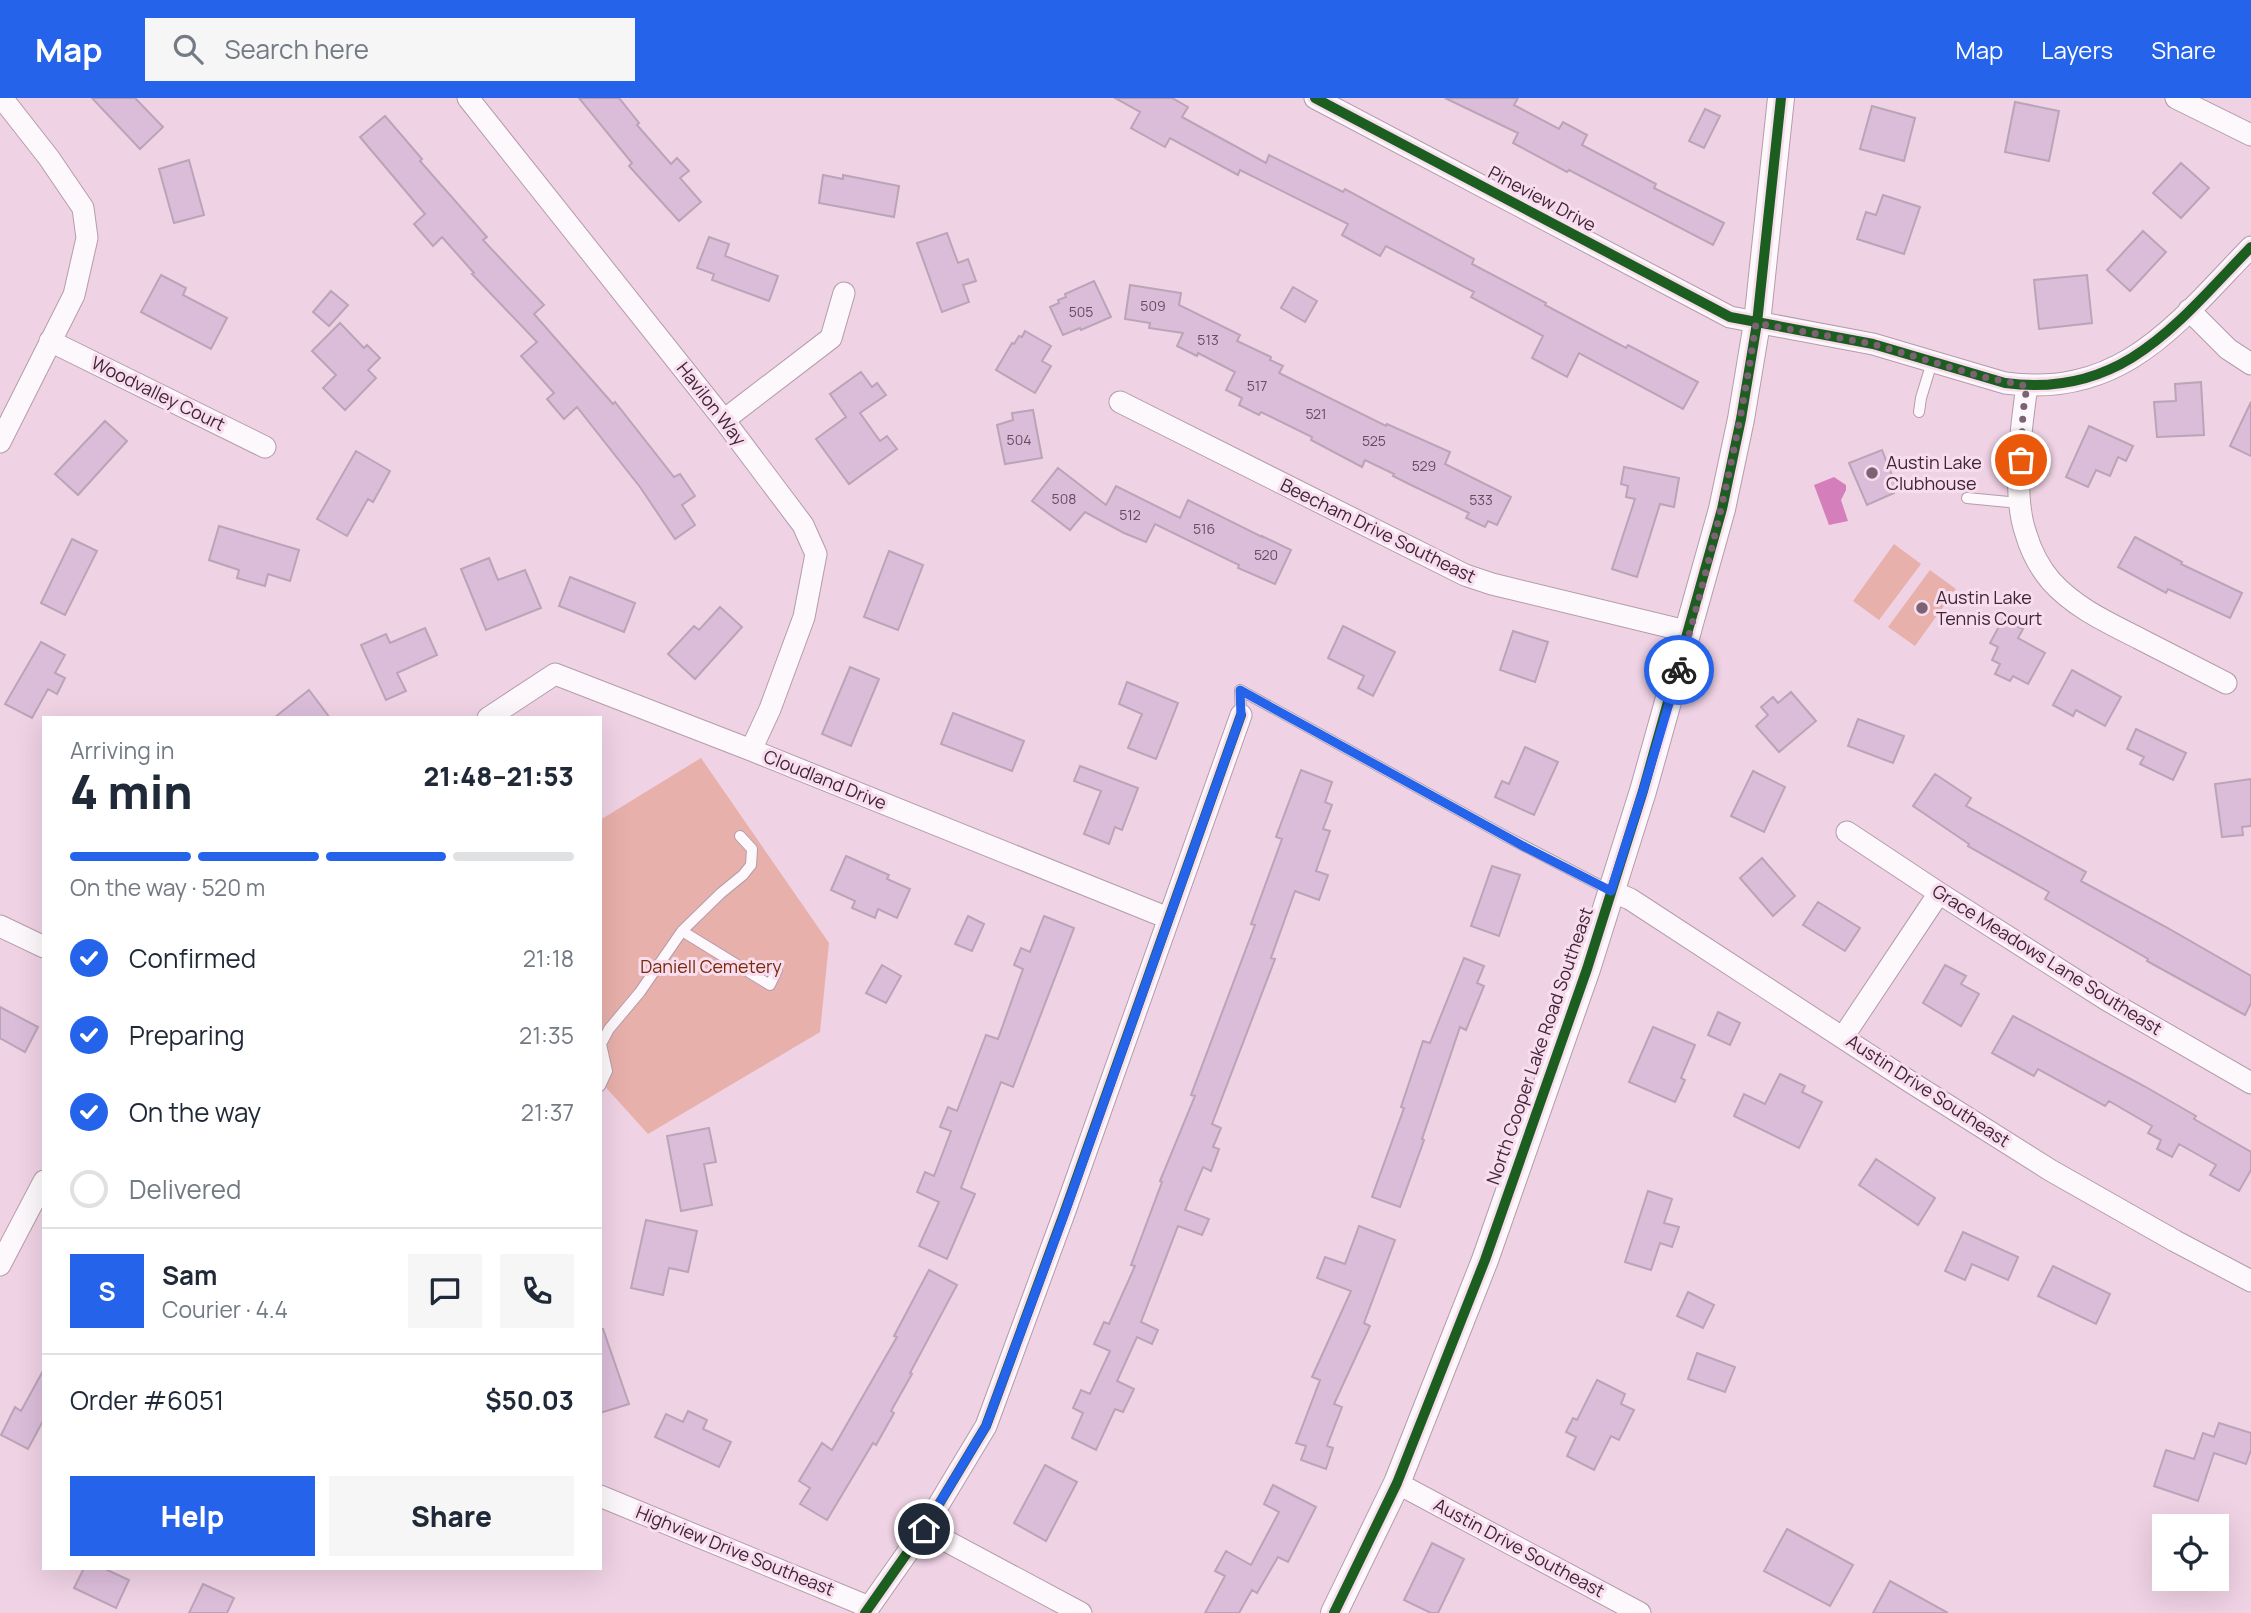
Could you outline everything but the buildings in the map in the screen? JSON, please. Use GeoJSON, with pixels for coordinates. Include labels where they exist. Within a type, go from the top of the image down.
{"type":"FeatureCollection","features":[{"type":"Feature","properties":{"kind":"street"},"geometry":{"type":"LineString","coordinates":[[0,442],[74,295],[87,239],[83,208],[49,158],[2,98]]}},
{"type":"Feature","properties":{"kind":"street","name":"Havilon Way"},"geometry":{"type":"LineString","coordinates":[[468,98],[724,420],[803,525],[816,554],[804,617],[770,709],[751,750]]}},
{"type":"Feature","properties":{"kind":"street","name":"Pineview Drive"},"geometry":{"type":"LineString","coordinates":[[1315,98],[1730,317],[1873,344],[1983,377],[2027,386],[2082,380],[2111,370],[2144,352],[2168,332],[2251,247]]}},
{"type":"Feature","properties":{"kind":"street","name":"North Cooper Lake Road Southeast"},"geometry":{"type":"LineString","coordinates":[[1334,1613],[1397,1483],[1475,1285],[1537,1117],[1587,969],[1690,632],[1725,496],[1741,419],[1756,323],[1781,98]]}},
{"type":"Feature","properties":{"kind":"street"},"geometry":{"type":"LineString","coordinates":[[2176,98],[2251,135]]}},
{"type":"Feature","properties":{"kind":"street"},"geometry":{"type":"LineString","coordinates":[[724,420],[831,338],[844,293]]}},
{"type":"Feature","properties":{"kind":"street"},"geometry":{"type":"LineString","coordinates":[[2189,310],[2228,348],[2251,364]]}},
{"type":"Feature","properties":{"kind":"street","name":"Woodvalley Court"},"geometry":{"type":"LineString","coordinates":[[50,341],[265,447]]}},
{"type":"Feature","properties":{"kind":"street"},"geometry":{"type":"LineString","coordinates":[[2027,386],[2023,412],[2019,503],[2025,533],[2035,556],[2051,580],[2072,600],[2099,618],[2226,683]]}},
{"type":"Feature","properties":{"kind":"street","name":"Beecham Drive Southeast"},"geometry":{"type":"LineString","coordinates":[[1120,402],[1465,575],[1690,632]]}},
{"type":"Feature","properties":{"kind":"street","name":"Cloudland Drive"},"geometry":{"type":"LineString","coordinates":[[491,716],[555,674],[1168,918]]}},
{"type":"Feature","properties":{"kind":"street"},"geometry":{"type":"LineString","coordinates":[[867,1610],[924,1529],[986,1426],[1065,1212],[1241,715]]}},
{"type":"Feature","properties":{"kind":"street","name":"Grace Meadows Lane Southeast"},"geometry":{"type":"LineString","coordinates":[[1847,832],[2107,1000],[2251,1083]]}},
{"type":"Feature","properties":{"kind":"street","name":"Austin Drive Southeast"},"geometry":{"type":"LineString","coordinates":[[1611,891],[1630,899],[2050,1170],[2251,1281]]}},
{"type":"Feature","properties":{"kind":"street"},"geometry":{"type":"LineString","coordinates":[[1843,1037],[1939,893]]}},
{"type":"Feature","properties":{"kind":"street"},"geometry":{"type":"LineString","coordinates":[[0,926],[42,946]]}},
{"type":"Feature","properties":{"kind":"street"},"geometry":{"type":"LineString","coordinates":[[0,1265],[41,1193]]}},
{"type":"Feature","properties":{"kind":"street","name":"Austin Drive Southeast"},"geometry":{"type":"LineString","coordinates":[[1397,1483],[1640,1613]]}},
{"type":"Feature","properties":{"kind":"street","name":"Highview Drive Southeast"},"geometry":{"type":"LineString","coordinates":[[602,1497],[867,1610]]}},
{"type":"Feature","properties":{"kind":"street"},"geometry":{"type":"LineString","coordinates":[[924,1529],[1081,1613]]}},
{"type":"Feature","properties":{"kind":"lane"},"geometry":{"type":"LineString","coordinates":[[1919,412],[1932,362]]}},
{"type":"Feature","properties":{"kind":"lane"},"geometry":{"type":"LineString","coordinates":[[1967,498],[2019,503]]}},
{"type":"Feature","properties":{"kind":"lane"},"geometry":{"type":"LineString","coordinates":[[1241,715],[1240,690],[1528,849],[1611,891]]}},
{"type":"Feature","properties":{"kind":"lane"},"geometry":{"type":"LineString","coordinates":[[602,1042],[682,932],[751,865],[752,849],[740,836]]}},
{"type":"Feature","properties":{"kind":"lane"},"geometry":{"type":"LineString","coordinates":[[682,932],[770,985],[777,970]]}},
{"type":"Feature","properties":{"kind":"lane"},"geometry":{"type":"LineString","coordinates":[[602,1048],[607,1071],[602,1082]]}},
{"type":"Feature","properties":{"kind":"green space","name":"Austin Lake Tennis Court"},"geometry":{"type":"Polygon","coordinates":[[[1894,544],[1921,564],[1879,620],[1853,601],[1894,544]]]}},
{"type":"Feature","properties":{"kind":"green space","name":"Austin Lake Tennis Court"},"geometry":{"type":"Polygon","coordinates":[[[1930,570],[1956,589],[1915,646],[1888,627],[1930,570]]]}},
{"type":"Feature","properties":{"kind":"green space","name":"Daniell Cemetery"},"geometry":{"type":"Polygon","coordinates":[[[701,758],[829,943],[820,1032],[648,1134],[602,1083],[602,819],[701,758]]]}},
{"type":"Feature","properties":{"kind":"shaded area"},"geometry":{"type":"Polygon","coordinates":[[[1834,477],[1846,485],[1841,500],[1848,521],[1829,525],[1814,485],[1834,477]]]}},
{"type":"Feature","properties":{"kind":"cycle path"},"geometry":{"type":"LineString","coordinates":[[1315,98],[1730,317],[1873,344],[2005,383],[2046,385],[2083,379],[2115,367],[2145,349],[2172,327],[2251,247]]}},
{"type":"Feature","properties":{"kind":"cycle path"},"geometry":{"type":"LineString","coordinates":[[1334,1613],[1397,1483],[1485,1260],[1587,969],[1643,791],[1722,509],[1741,419],[1757,323],[1781,98]]}},
{"type":"Feature","properties":{"kind":"cycle path"},"geometry":{"type":"LineString","coordinates":[[865,1613],[924,1529],[986,1426],[1241,715]]}},
{"type":"Feature","properties":{"kind":"way so far"},"geometry":{"type":"LineString","coordinates":[[1679,670],[1722,509],[1741,419],[1756,323],[1873,344],[2005,383],[2027,386],[2021,460]]}},
{"type":"Feature","properties":{"kind":"place","name":"Austin Lake Clubhouse"},"geometry":{"type":"Point","coordinates":[1872,473]}},
{"type":"Feature","properties":{"kind":"place","name":"Austin Lake Tennis Court"},"geometry":{"type":"Point","coordinates":[1922,608]}},
{"type":"Feature","properties":{"kind":"route"},"geometry":{"type":"LineString","coordinates":[[924,1529],[986,1426],[1065,1212],[1241,715],[1240,690],[1525,847],[1611,891],[1679,670]]}}]}
